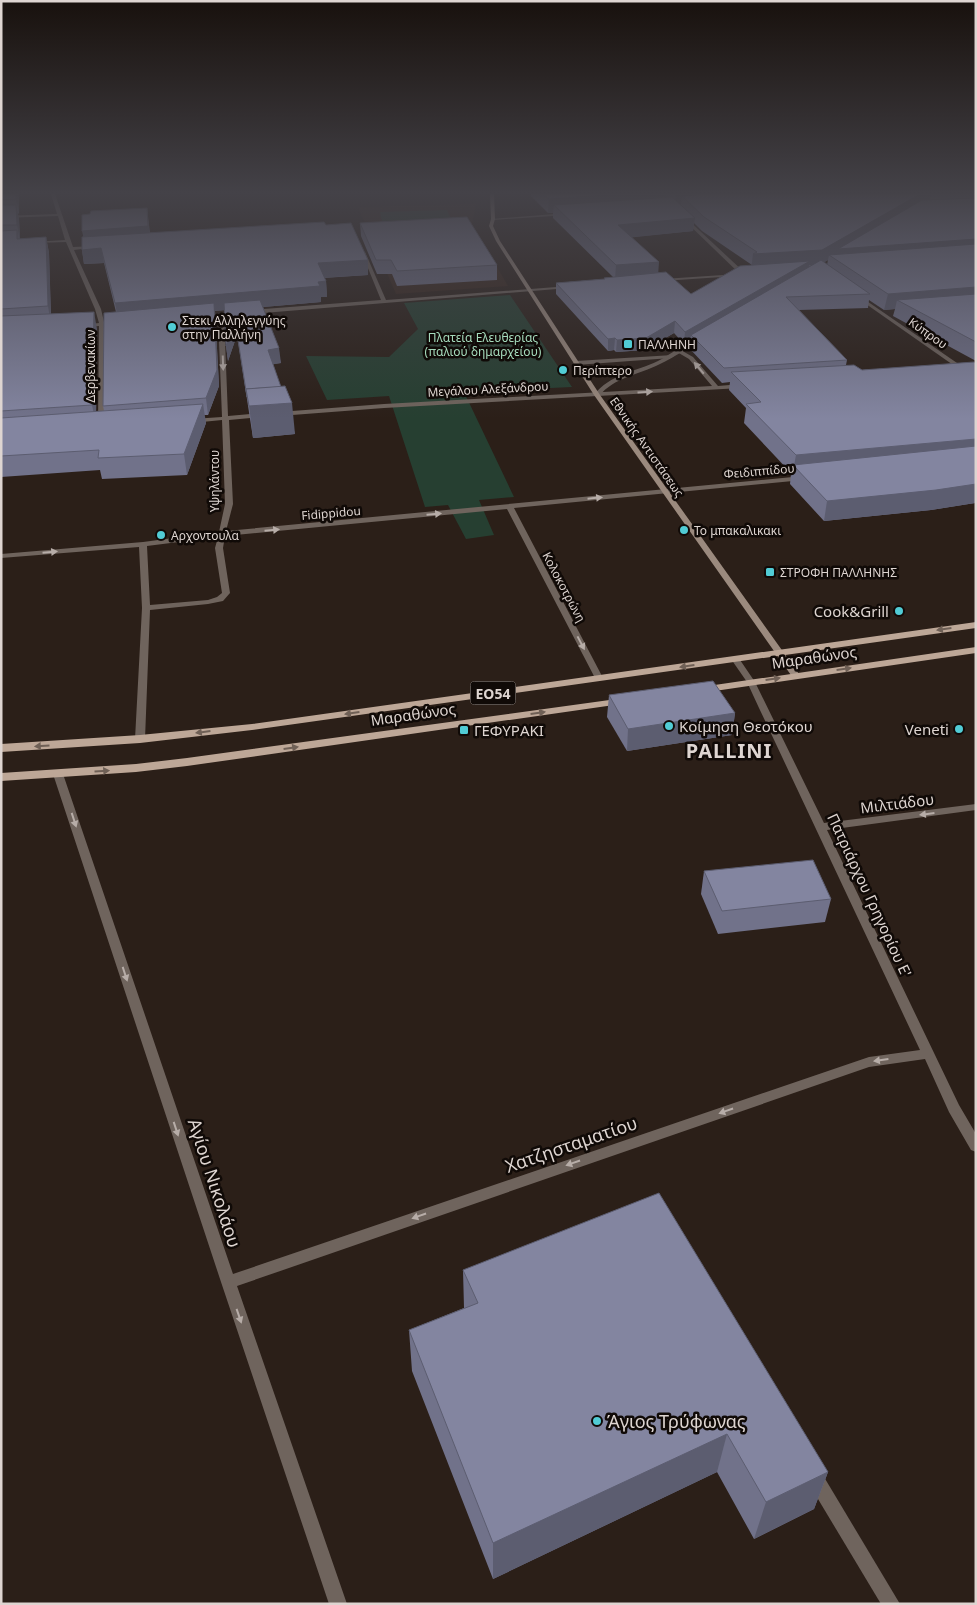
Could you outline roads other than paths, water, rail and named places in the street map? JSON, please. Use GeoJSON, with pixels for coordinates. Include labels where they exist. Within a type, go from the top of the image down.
{"type":"FeatureCollection","features":[{"type":"Feature","properties":{"kind":"main road","name":"Εθνικής Αντιστάσεως"},"geometry":{"type":"LineString","coordinates":[[516,269],[596,395],[796,676]]}},
{"type":"Feature","properties":{"kind":"main road","name":"Μαραθώνος"},"geometry":{"type":"LineString","coordinates":[[1,748],[140,739],[252,727],[976,625]]}},
{"type":"Feature","properties":{"kind":"main road","name":"Μαραθώνος"},"geometry":{"type":"LineString","coordinates":[[688,691],[976,650]]}},
{"type":"Feature","properties":{"kind":"main road","name":"Μαραθώνος"},"geometry":{"type":"LineString","coordinates":[[1,777],[58,774],[187,762],[640,698]]}},
{"type":"Feature","properties":{"kind":"street","name":"Δερβενακίων"},"geometry":{"type":"LineString","coordinates":[[81,269],[98,308],[102,324],[101,428]]}},
{"type":"Feature","properties":{"kind":"street"},"geometry":{"type":"LineString","coordinates":[[371,269],[384,301]]}},
{"type":"Feature","properties":{"kind":"street"},"geometry":{"type":"LineString","coordinates":[[738,269],[743,274]]}},
{"type":"Feature","properties":{"kind":"street"},"geometry":{"type":"LineString","coordinates":[[656,281],[753,274]]}},
{"type":"Feature","properties":{"kind":"street"},"geometry":{"type":"LineString","coordinates":[[250,312],[578,286]]}},
{"type":"Feature","properties":{"kind":"street","name":"Κύπρου"},"geometry":{"type":"LineString","coordinates":[[851,291],[976,379]]}},
{"type":"Feature","properties":{"kind":"street"},"geometry":{"type":"LineString","coordinates":[[201,316],[240,313]]}},
{"type":"Feature","properties":{"kind":"street"},"geometry":{"type":"LineString","coordinates":[[883,314],[892,313]]}},
{"type":"Feature","properties":{"kind":"street","name":"Υψηλάντου"},"geometry":{"type":"LineString","coordinates":[[146,608],[208,602],[220,599],[226,592],[219,548],[228,504],[221,314]]}},
{"type":"Feature","properties":{"kind":"street"},"geometry":{"type":"LineString","coordinates":[[74,326],[122,322]]}},
{"type":"Feature","properties":{"kind":"street"},"geometry":{"type":"LineString","coordinates":[[596,395],[615,379],[671,356],[706,335]]}},
{"type":"Feature","properties":{"kind":"street"},"geometry":{"type":"LineString","coordinates":[[679,351],[691,358],[716,387]]}},
{"type":"Feature","properties":{"kind":"street"},"geometry":{"type":"LineString","coordinates":[[576,363],[671,356]]}},
{"type":"Feature","properties":{"kind":"street"},"geometry":{"type":"LineString","coordinates":[[955,372],[976,370]]}},
{"type":"Feature","properties":{"kind":"street","name":"Μεγάλου Αλεξάνδρου"},"geometry":{"type":"LineString","coordinates":[[275,414],[746,385]]}},
{"type":"Feature","properties":{"kind":"street"},"geometry":{"type":"LineString","coordinates":[[187,421],[265,415]]}},
{"type":"Feature","properties":{"kind":"street"},"geometry":{"type":"LineString","coordinates":[[91,428],[110,427]]}},
{"type":"Feature","properties":{"kind":"street","name":"Φειδιππίδου"},"geometry":{"type":"LineString","coordinates":[[663,491],[810,477]]}},
{"type":"Feature","properties":{"kind":"street","name":"Fidippidou"},"geometry":{"type":"LineString","coordinates":[[1,556],[143,544],[223,534],[663,491]]}},
{"type":"Feature","properties":{"kind":"street","name":"Κολοκοτρώνη"},"geometry":{"type":"LineString","coordinates":[[510,507],[599,678]]}},
{"type":"Feature","properties":{"kind":"street"},"geometry":{"type":"LineString","coordinates":[[140,739],[146,608],[143,544]]}},
{"type":"Feature","properties":{"kind":"street","name":"Πατριάρχου Γρηγορίου Ε'"},"geometry":{"type":"LineString","coordinates":[[735,659],[751,682],[822,827],[954,1108],[976,1146]]}},
{"type":"Feature","properties":{"kind":"street","name":"Αγίου Νικολάου"},"geometry":{"type":"LineString","coordinates":[[58,774],[338,1604]]}},
{"type":"Feature","properties":{"kind":"street","name":"Μιλτιάδου"},"geometry":{"type":"LineString","coordinates":[[822,827],[976,807]]}},
{"type":"Feature","properties":{"kind":"street","name":"Χατζησταματίου"},"geometry":{"type":"LineString","coordinates":[[228,1282],[869,1062],[929,1054]]}},
{"type":"Feature","properties":{"kind":"street"},"geometry":{"type":"LineString","coordinates":[[808,1467],[891,1604]]}},
{"type":"Feature","properties":{"kind":"place","name":"Στεκι Αλληλεγγύης στην Παλλήνη"},"geometry":{"type":"Point","coordinates":[172,327]}},
{"type":"Feature","properties":{"kind":"place","name":"ΠΑΛΛΗΝΗ"},"geometry":{"type":"Point","coordinates":[628,344]}},
{"type":"Feature","properties":{"kind":"place","name":"Περίπτερο"},"geometry":{"type":"Point","coordinates":[563,370]}},
{"type":"Feature","properties":{"kind":"place","name":"Το μπακαλικακι"},"geometry":{"type":"Point","coordinates":[684,530]}},
{"type":"Feature","properties":{"kind":"place","name":"Αρχοντουλα"},"geometry":{"type":"Point","coordinates":[161,535]}},
{"type":"Feature","properties":{"kind":"place","name":"ΣΤΡΟΦΗ ΠΑΛΛΗΝΗΣ"},"geometry":{"type":"Point","coordinates":[770,572]}},
{"type":"Feature","properties":{"kind":"place","name":"Cook&Grill"},"geometry":{"type":"Point","coordinates":[899,611]}},
{"type":"Feature","properties":{"kind":"place","name":"Κοίμηση Θεοτόκου"},"geometry":{"type":"Point","coordinates":[669,726]}},
{"type":"Feature","properties":{"kind":"place","name":"Veneti"},"geometry":{"type":"Point","coordinates":[959,729]}},
{"type":"Feature","properties":{"kind":"place","name":"ΓΕΦΥΡΑΚΙ"},"geometry":{"type":"Point","coordinates":[464,730]}},
{"type":"Feature","properties":{"kind":"place","name":"Άγιος Τρύφωνας"},"geometry":{"type":"Point","coordinates":[597,1421]}},
{"type":"Feature","properties":{"kind":"district","name":"PALLINI"},"geometry":{"type":"Point","coordinates":[729,750]}},
{"type":"Feature","properties":{"kind":"park label","name":"Πλατεία Ελευθερίας (παλιού δημαρχείου)"},"geometry":{"type":"Point","coordinates":[483,344]}}]}
